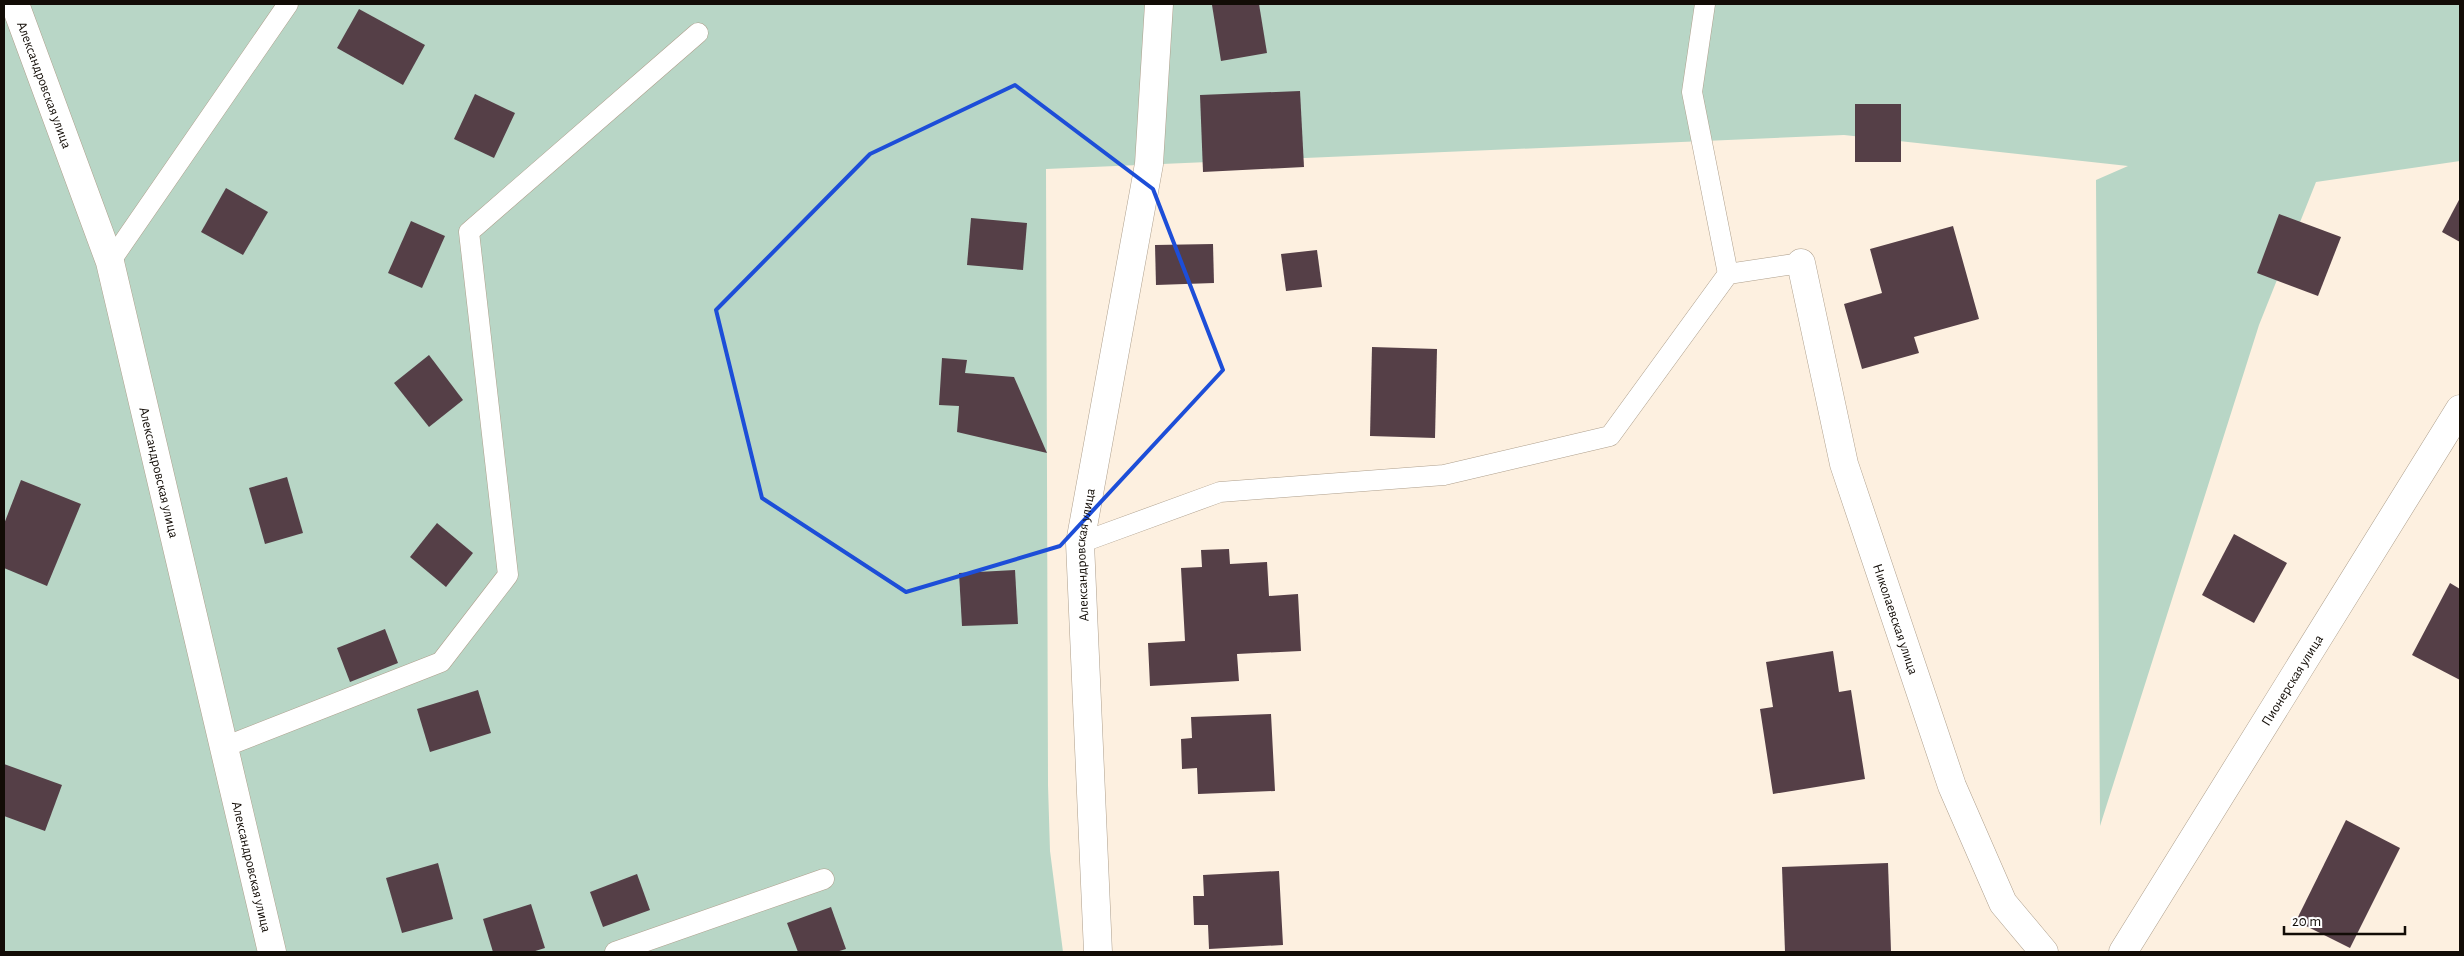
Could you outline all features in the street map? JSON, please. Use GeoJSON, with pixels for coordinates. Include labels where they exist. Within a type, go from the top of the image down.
{"type":"FeatureCollection","features":[{"type":"Feature","properties":{"kind":"street","name":"Александровская улица"},"geometry":{"type":"LineString","coordinates":[[14,4],[110,262],[272,952]]}},
{"type":"Feature","properties":{"kind":"street","name":"Александровская улица"},"geometry":{"type":"LineString","coordinates":[[1098,952],[1080,543],[1149,164],[1159,4]]}},
{"type":"Feature","properties":{"kind":"street","name":"Николаевская улица"},"geometry":{"type":"LineString","coordinates":[[1801,263],[1844,464],[1952,786],[2003,902],[2044,952]]}},
{"type":"Feature","properties":{"kind":"street","name":"Пионерская улица"},"geometry":{"type":"LineString","coordinates":[[2123,952],[2460,409]]}},
{"type":"Feature","properties":{"kind":"lane"},"geometry":{"type":"LineString","coordinates":[[110,262],[288,4]]}},
{"type":"Feature","properties":{"kind":"lane"},"geometry":{"type":"LineString","coordinates":[[1706,4],[1692,92],[1728,274]]}},
{"type":"Feature","properties":{"kind":"lane"},"geometry":{"type":"LineString","coordinates":[[224,746],[441,662],[508,574],[469,232],[698,33]]}},
{"type":"Feature","properties":{"kind":"lane"},"geometry":{"type":"LineString","coordinates":[[1080,543],[1220,492],[1444,475],[1610,436],[1728,274],[1801,263]]}},
{"type":"Feature","properties":{"kind":"lane"},"geometry":{"type":"LineString","coordinates":[[614,952],[824,879]]}},
{"type":"Feature","properties":{"kind":"highlighted area"},"geometry":{"type":"Polygon","coordinates":[[[1015,85],[1153,189],[1223,370],[1060,546],[906,592],[762,498],[716,310],[870,154],[1015,85]]]}},
{"type":"Feature","properties":{"kind":"green space"},"geometry":{"type":"Polygon","coordinates":[[[4,4],[2460,4],[2460,161],[2316,182],[2259,325],[2100,826],[2096,180],[2128,166],[1844,135],[1046,169],[1048,785],[1050,851],[1063,952],[4,952],[4,4]]]}},
{"type":"Feature","properties":{"kind":"building"},"geometry":{"type":"Polygon","coordinates":[[[1259,4],[1267,53],[1221,61],[1212,5],[1259,4]]]}},
{"type":"Feature","properties":{"kind":"building"},"geometry":{"type":"Polygon","coordinates":[[[359,9],[425,45],[403,85],[337,48],[359,9]]]}},
{"type":"Feature","properties":{"kind":"building"},"geometry":{"type":"Polygon","coordinates":[[[1300,91],[1304,167],[1203,172],[1200,95],[1300,91]]]}},
{"type":"Feature","properties":{"kind":"building"},"geometry":{"type":"Polygon","coordinates":[[[475,94],[515,113],[494,158],[454,139],[475,94]]]}},
{"type":"Feature","properties":{"kind":"building"},"geometry":{"type":"Polygon","coordinates":[[[1855,104],[1901,104],[1901,162],[1855,162],[1855,104]]]}},
{"type":"Feature","properties":{"kind":"building"},"geometry":{"type":"Polygon","coordinates":[[[226,188],[268,212],[243,255],[201,232],[226,188]]]}},
{"type":"Feature","properties":{"kind":"building"},"geometry":{"type":"Polygon","coordinates":[[[2460,198],[2460,242],[2442,232],[2460,198]]]}},
{"type":"Feature","properties":{"kind":"building"},"geometry":{"type":"Polygon","coordinates":[[[2279,214],[2341,237],[2318,296],[2257,273],[2279,214]]]}},
{"type":"Feature","properties":{"kind":"building"},"geometry":{"type":"Polygon","coordinates":[[[971,218],[1027,223],[1023,270],[967,265],[971,218]]]}},
{"type":"Feature","properties":{"kind":"building"},"geometry":{"type":"Polygon","coordinates":[[[411,221],[445,236],[422,288],[388,273],[411,221]]]}},
{"type":"Feature","properties":{"kind":"building"},"geometry":{"type":"Polygon","coordinates":[[[1953,226],[1979,319],[1914,337],[1919,353],[1862,369],[1844,304],[1882,293],[1870,249],[1953,226]]]}},
{"type":"Feature","properties":{"kind":"building"},"geometry":{"type":"Polygon","coordinates":[[[1213,244],[1214,283],[1156,285],[1155,245],[1213,244]]]}},
{"type":"Feature","properties":{"kind":"building"},"geometry":{"type":"Polygon","coordinates":[[[1317,250],[1322,287],[1286,291],[1281,254],[1317,250]]]}},
{"type":"Feature","properties":{"kind":"building"},"geometry":{"type":"Polygon","coordinates":[[[1372,347],[1437,349],[1435,438],[1370,436],[1372,347]]]}},
{"type":"Feature","properties":{"kind":"building"},"geometry":{"type":"Polygon","coordinates":[[[429,355],[463,400],[429,427],[394,383],[429,355]]]}},
{"type":"Feature","properties":{"kind":"building"},"geometry":{"type":"Polygon","coordinates":[[[942,358],[967,360],[965,373],[1014,377],[1047,453],[957,432],[959,406],[939,405],[942,358]]]}},
{"type":"Feature","properties":{"kind":"building"},"geometry":{"type":"Polygon","coordinates":[[[287,477],[303,533],[265,544],[249,488],[287,477]]]}},
{"type":"Feature","properties":{"kind":"building"},"geometry":{"type":"Polygon","coordinates":[[[21,480],[81,504],[47,586],[4,568],[4,524],[21,480]]]}},
{"type":"Feature","properties":{"kind":"building"},"geometry":{"type":"Polygon","coordinates":[[[437,523],[473,553],[446,587],[410,557],[437,523]]]}},
{"type":"Feature","properties":{"kind":"building"},"geometry":{"type":"Polygon","coordinates":[[[2234,534],[2287,563],[2254,623],[2202,595],[2234,534]]]}},
{"type":"Feature","properties":{"kind":"building"},"geometry":{"type":"Polygon","coordinates":[[[1229,549],[1230,564],[1267,562],[1269,596],[1298,594],[1301,651],[1237,654],[1239,681],[1150,686],[1148,643],[1185,641],[1181,568],[1202,567],[1201,550],[1229,549]]]}},
{"type":"Feature","properties":{"kind":"building"},"geometry":{"type":"Polygon","coordinates":[[[1015,570],[1018,624],[962,626],[959,573],[1015,570]]]}},
{"type":"Feature","properties":{"kind":"building"},"geometry":{"type":"Polygon","coordinates":[[[2450,583],[2460,589],[2460,680],[2412,655],[2450,583]]]}},
{"type":"Feature","properties":{"kind":"building"},"geometry":{"type":"Polygon","coordinates":[[[385,629],[398,663],[350,682],[337,648],[385,629]]]}},
{"type":"Feature","properties":{"kind":"building"},"geometry":{"type":"Polygon","coordinates":[[[1833,651],[1839,692],[1851,690],[1865,779],[1773,794],[1760,709],[1773,707],[1766,662],[1833,651]]]}},
{"type":"Feature","properties":{"kind":"building"},"geometry":{"type":"Polygon","coordinates":[[[478,690],[491,733],[430,752],[417,709],[478,690]]]}},
{"type":"Feature","properties":{"kind":"building"},"geometry":{"type":"Polygon","coordinates":[[[1271,714],[1275,791],[1198,794],[1197,768],[1182,769],[1181,739],[1192,738],[1191,717],[1271,714]]]}},
{"type":"Feature","properties":{"kind":"building"},"geometry":{"type":"Polygon","coordinates":[[[4,764],[62,785],[45,831],[4,816],[4,764]]]}},
{"type":"Feature","properties":{"kind":"building"},"geometry":{"type":"Polygon","coordinates":[[[2346,820],[2400,848],[2350,948],[2296,921],[2346,820]]]}},
{"type":"Feature","properties":{"kind":"building"},"geometry":{"type":"Polygon","coordinates":[[[438,863],[453,919],[402,933],[386,878],[438,863]]]}},
{"type":"Feature","properties":{"kind":"building"},"geometry":{"type":"Polygon","coordinates":[[[1888,863],[1891,951],[1785,952],[1782,867],[1888,863]]]}},
{"type":"Feature","properties":{"kind":"building"},"geometry":{"type":"Polygon","coordinates":[[[1279,871],[1283,945],[1209,949],[1208,925],[1194,925],[1193,896],[1204,896],[1203,875],[1279,871]]]}},
{"type":"Feature","properties":{"kind":"building"},"geometry":{"type":"Polygon","coordinates":[[[637,874],[650,910],[603,927],[590,892],[637,874]]]}},
{"type":"Feature","properties":{"kind":"building"},"geometry":{"type":"Polygon","coordinates":[[[531,904],[545,948],[532,952],[493,952],[483,919],[531,904]]]}},
{"type":"Feature","properties":{"kind":"building"},"geometry":{"type":"Polygon","coordinates":[[[831,907],[846,949],[836,952],[798,952],[787,923],[831,907]]]}}]}
